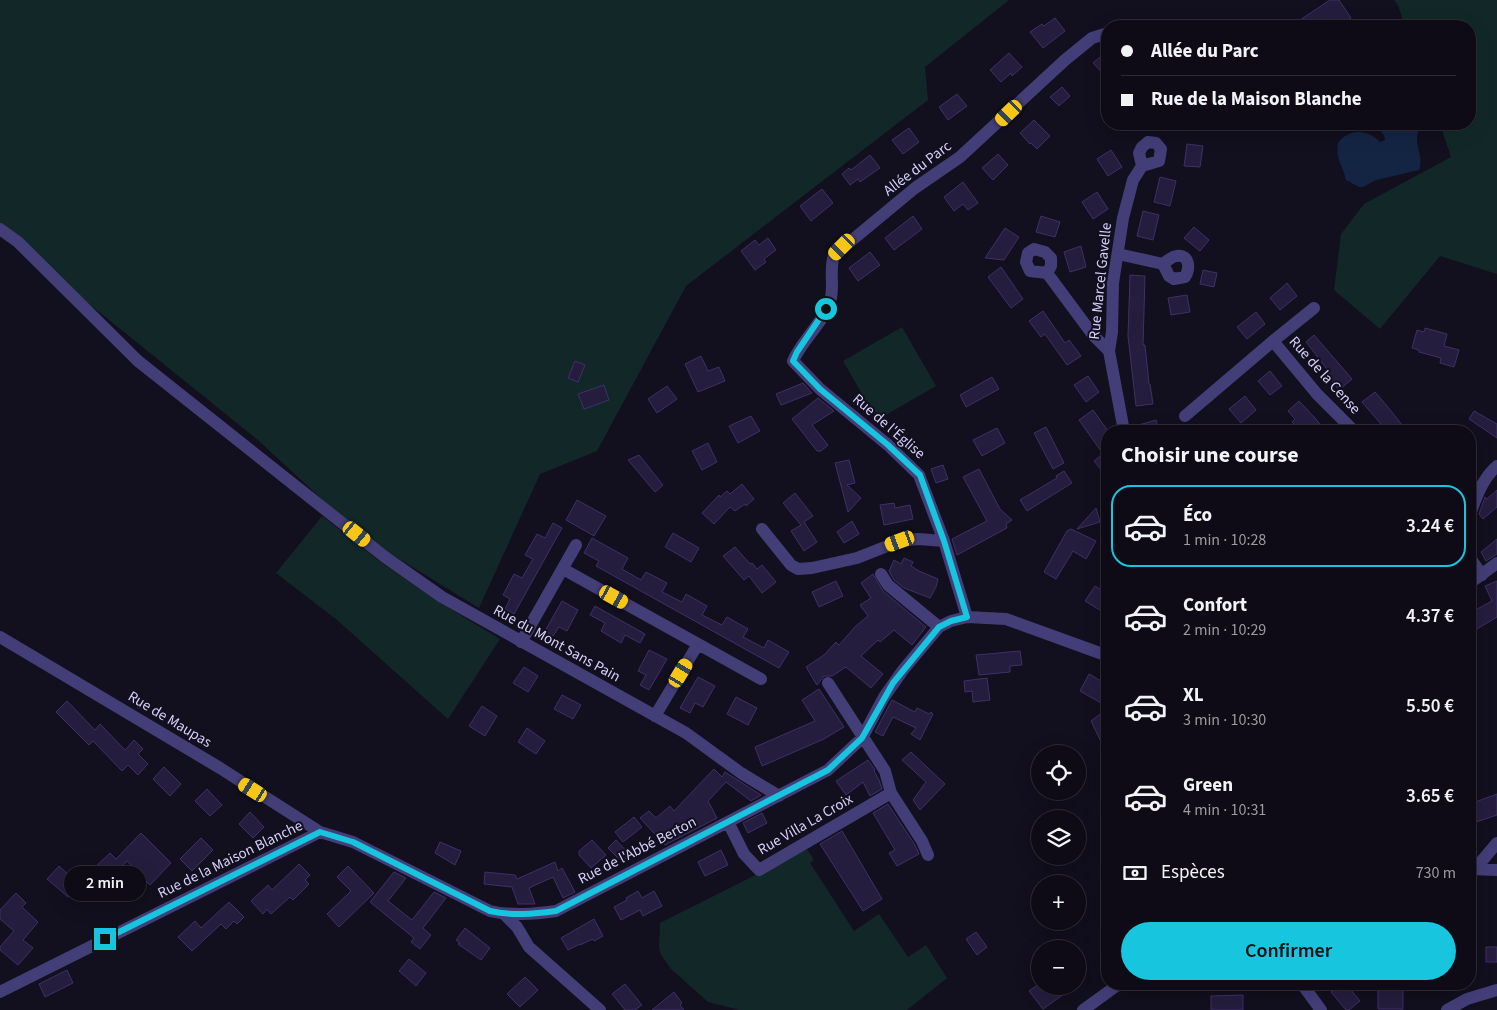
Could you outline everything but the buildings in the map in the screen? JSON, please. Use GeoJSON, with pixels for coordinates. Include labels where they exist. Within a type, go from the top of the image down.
{"type":"FeatureCollection","features":[{"type":"Feature","properties":{"kind":"street","name":"Allée du Parc"},"geometry":{"type":"LineString","coordinates":[[793,361],[831,298],[831,264],[834,255],[915,188],[960,157],[1052,72],[1092,38],[1101,35]]}},
{"type":"Feature","properties":{"kind":"street","name":"Rue Marcel Gavelle"},"geometry":{"type":"LineString","coordinates":[[1123,425],[1109,351],[1112,332],[1113,283],[1122,218],[1133,180],[1142,166]]}},
{"type":"Feature","properties":{"kind":"street","name":"Rue du Mont Sans Pain"},"geometry":{"type":"LineString","coordinates":[[0,229],[18,242],[138,361],[385,557],[442,597],[686,733],[741,773],[779,796]]}},
{"type":"Feature","properties":{"kind":"street"},"geometry":{"type":"LineString","coordinates":[[1118,254],[1163,264]]}},
{"type":"Feature","properties":{"kind":"street"},"geometry":{"type":"LineString","coordinates":[[1047,273],[1093,335],[1109,351]]}},
{"type":"Feature","properties":{"kind":"street","name":"Rue de la Cense"},"geometry":{"type":"LineString","coordinates":[[1185,416],[1314,308]]}},
{"type":"Feature","properties":{"kind":"street","name":"Rue de la Cense"},"geometry":{"type":"LineString","coordinates":[[1273,341],[1317,394],[1348,425]]}},
{"type":"Feature","properties":{"kind":"street","name":"Rue de l'Église"},"geometry":{"type":"LineString","coordinates":[[793,361],[820,389],[888,445],[920,475],[944,541],[967,617]]}},
{"type":"Feature","properties":{"kind":"street"},"geometry":{"type":"LineString","coordinates":[[1476,498],[1488,474],[1497,466]]}},
{"type":"Feature","properties":{"kind":"street"},"geometry":{"type":"LineString","coordinates":[[762,529],[791,565],[798,569],[812,568],[857,558],[900,541],[918,539],[944,541]]}},
{"type":"Feature","properties":{"kind":"street"},"geometry":{"type":"LineString","coordinates":[[521,642],[576,545]]}},
{"type":"Feature","properties":{"kind":"street"},"geometry":{"type":"LineString","coordinates":[[1476,579],[1497,563]]}},
{"type":"Feature","properties":{"kind":"street"},"geometry":{"type":"LineString","coordinates":[[1476,566],[1482,575]]}},
{"type":"Feature","properties":{"kind":"street"},"geometry":{"type":"LineString","coordinates":[[563,569],[761,679]]}},
{"type":"Feature","properties":{"kind":"street"},"geometry":{"type":"LineString","coordinates":[[881,574],[888,585],[939,627],[951,621],[967,617],[1006,619],[1101,653]]}},
{"type":"Feature","properties":{"kind":"street","name":"Rue de l'Abbé Berton"},"geometry":{"type":"LineString","coordinates":[[506,914],[538,914],[556,911],[828,770],[862,738],[893,683],[939,627]]}},
{"type":"Feature","properties":{"kind":"street","name":"Rue de Maupas"},"geometry":{"type":"LineString","coordinates":[[0,637],[220,768],[320,832]]}},
{"type":"Feature","properties":{"kind":"street"},"geometry":{"type":"LineString","coordinates":[[655,716],[698,644]]}},
{"type":"Feature","properties":{"kind":"street"},"geometry":{"type":"LineString","coordinates":[[828,682],[862,738],[869,745],[885,771],[891,794],[922,840],[928,855]]}},
{"type":"Feature","properties":{"kind":"street","name":"Rue Villa La Croix"},"geometry":{"type":"LineString","coordinates":[[728,822],[744,854],[759,870],[891,794]]}},
{"type":"Feature","properties":{"kind":"street","name":"Rue de la Maison Blanche"},"geometry":{"type":"LineString","coordinates":[[0,992],[320,832],[353,842],[490,911],[506,914]]}},
{"type":"Feature","properties":{"kind":"street"},"geometry":{"type":"LineString","coordinates":[[1476,865],[1497,843]]}},
{"type":"Feature","properties":{"kind":"street"},"geometry":{"type":"LineString","coordinates":[[1476,869],[1497,870]]}},
{"type":"Feature","properties":{"kind":"street"},"geometry":{"type":"LineString","coordinates":[[506,914],[517,927],[529,947],[600,1010]]}},
{"type":"Feature","properties":{"kind":"street"},"geometry":{"type":"LineString","coordinates":[[1083,1010],[1111,990]]}},
{"type":"Feature","properties":{"kind":"street"},"geometry":{"type":"LineString","coordinates":[[1307,990],[1322,1010]]}},
{"type":"Feature","properties":{"kind":"street"},"geometry":{"type":"LineString","coordinates":[[1447,1010],[1467,999],[1497,990]]}},
{"type":"Feature","properties":{"kind":"green space"},"geometry":{"type":"Polygon","coordinates":[[[0,0],[1009,0],[925,67],[928,100],[686,286],[597,451],[540,474],[479,608],[388,552],[328,505],[258,440],[0,232],[0,0]]]}},
{"type":"Feature","properties":{"kind":"green space"},"geometry":{"type":"Polygon","coordinates":[[[1394,0],[1497,0],[1497,274],[1440,256],[1380,329],[1334,290],[1341,234],[1364,204],[1451,157],[1442,130],[1476,130],[1476,20],[1403,20],[1398,5],[1394,0]]]}},
{"type":"Feature","properties":{"kind":"green space"},"geometry":{"type":"Polygon","coordinates":[[[902,327],[936,386],[877,420],[843,361],[902,327]]]}},
{"type":"Feature","properties":{"kind":"green space"},"geometry":{"type":"Polygon","coordinates":[[[322,516],[382,563],[439,602],[500,639],[448,719],[337,620],[276,573],[322,516]]]}},
{"type":"Feature","properties":{"kind":"green space"},"geometry":{"type":"Polygon","coordinates":[[[807,849],[814,860],[810,863],[854,931],[879,914],[908,957],[926,945],[947,978],[907,1010],[740,1010],[708,1002],[671,969],[661,955],[659,947],[660,923],[807,849]]]}},
{"type":"Feature","properties":{"kind":"water"},"geometry":{"type":"Polygon","coordinates":[[[1379,130],[1419,130],[1417,136],[1420,158],[1419,170],[1376,180],[1363,187],[1359,187],[1346,180],[1338,158],[1337,148],[1342,138],[1359,132],[1370,135],[1380,142],[1385,140],[1384,135],[1379,130]]]}},
{"type":"Feature","properties":{"kind":"route"},"geometry":{"type":"LineString","coordinates":[[105,939],[320,832],[353,842],[490,911],[506,914],[538,914],[556,911],[828,770],[862,738],[893,683],[939,627],[951,621],[967,617],[944,541],[920,475],[888,445],[820,389],[793,361],[826,309]]}}]}
